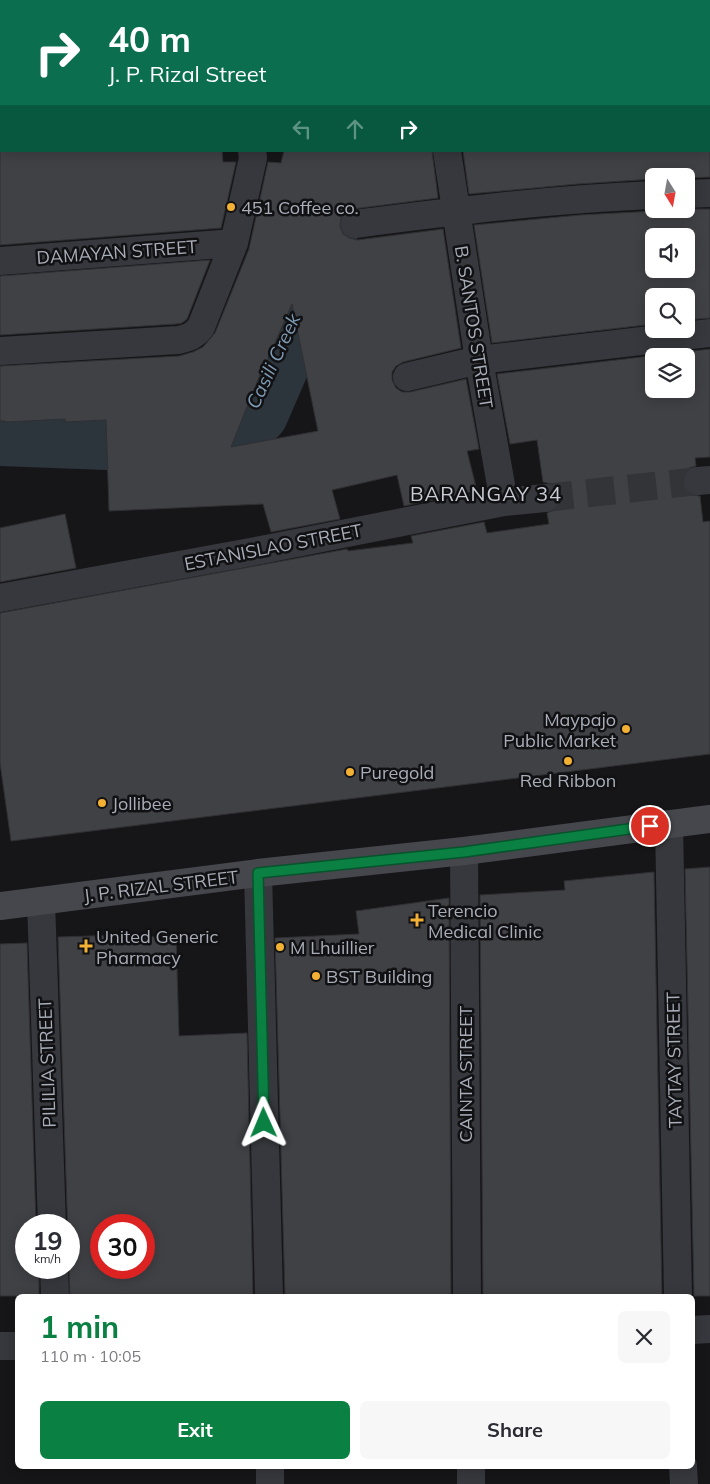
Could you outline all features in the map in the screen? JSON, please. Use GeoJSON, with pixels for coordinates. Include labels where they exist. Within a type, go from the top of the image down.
{"type":"FeatureCollection","features":[{"type":"Feature","properties":{"kind":"street"},"geometry":{"type":"LineString","coordinates":[[0,352],[178,340],[189,338],[196,334],[201,327],[234,243],[254,158],[252,152]]}},
{"type":"Feature","properties":{"kind":"street","name":"B. SANTOS STREET"},"geometry":{"type":"LineString","coordinates":[[447,152],[479,360],[504,502]]}},
{"type":"Feature","properties":{"kind":"street"},"geometry":{"type":"LineString","coordinates":[[695,194],[710,193]]}},
{"type":"Feature","properties":{"kind":"street"},"geometry":{"type":"LineString","coordinates":[[355,224],[455,211],[645,195]]}},
{"type":"Feature","properties":{"kind":"street","name":"DAMAYAN STREET"},"geometry":{"type":"LineString","coordinates":[[0,261],[234,243]]}},
{"type":"Feature","properties":{"kind":"street"},"geometry":{"type":"LineString","coordinates":[[407,377],[479,360],[710,333]]}},
{"type":"Feature","properties":{"kind":"street","name":"ESTANISLAO STREET"},"geometry":{"type":"LineString","coordinates":[[0,598],[261,550],[504,502],[545,498]]}},
{"type":"Feature","properties":{"kind":"street","name":"J. P. RIZAL STREET"},"geometry":{"type":"LineString","coordinates":[[0,906],[258,873],[464,852],[710,819]]}},
{"type":"Feature","properties":{"kind":"street","name":"TAYTAY STREET"},"geometry":{"type":"LineString","coordinates":[[669,824],[678,1294]]}},
{"type":"Feature","properties":{"kind":"street","name":"CAINTA STREET"},"geometry":{"type":"LineString","coordinates":[[464,852],[467,1294]]}},
{"type":"Feature","properties":{"kind":"street"},"geometry":{"type":"LineString","coordinates":[[258,873],[269,1294]]}},
{"type":"Feature","properties":{"kind":"street","name":"PILILIA STREET"},"geometry":{"type":"LineString","coordinates":[[41,901],[52,1214]]}},
{"type":"Feature","properties":{"kind":"street"},"geometry":{"type":"LineString","coordinates":[[54,1279],[55,1294]]}},
{"type":"Feature","properties":{"kind":"street"},"geometry":{"type":"LineString","coordinates":[[695,1330],[710,1329]]}},
{"type":"Feature","properties":{"kind":"street"},"geometry":{"type":"LineString","coordinates":[[0,1346],[15,1346]]}},
{"type":"Feature","properties":{"kind":"street"},"geometry":{"type":"LineString","coordinates":[[270,1469],[270,1484]]}},
{"type":"Feature","properties":{"kind":"street"},"geometry":{"type":"LineString","coordinates":[[471,1469],[472,1484]]}},
{"type":"Feature","properties":{"kind":"street"},"geometry":{"type":"LineString","coordinates":[[683,1469],[684,1484]]}},
{"type":"Feature","properties":{"kind":"building"},"geometry":{"type":"Polygon","coordinates":[[[0,152],[222,152],[223,162],[236,162],[221,228],[0,245],[0,152]]]}},
{"type":"Feature","properties":{"kind":"building"},"geometry":{"type":"Polygon","coordinates":[[[284,152],[432,152],[438,198],[353,209],[345,212],[341,218],[340,226],[343,234],[357,240],[443,229],[461,348],[403,362],[396,366],[392,372],[392,380],[396,388],[402,392],[410,392],[466,379],[479,449],[467,451],[477,491],[404,506],[397,475],[332,490],[340,519],[271,532],[263,504],[109,511],[106,420],[65,422],[65,419],[0,421],[0,366],[179,356],[203,347],[215,333],[249,249],[268,162],[281,163],[284,152]],[[292,304],[263,367],[231,447],[318,431],[292,304]]]}},
{"type":"Feature","properties":{"kind":"building"},"geometry":{"type":"Polygon","coordinates":[[[463,152],[710,152],[710,177],[695,178],[695,168],[645,168],[645,180],[469,194],[463,152]]]}},
{"type":"Feature","properties":{"kind":"building"},"geometry":{"type":"Polygon","coordinates":[[[695,209],[710,209],[710,318],[695,319],[695,288],[645,288],[645,325],[492,343],[474,225],[580,215],[645,212],[645,218],[695,218],[695,209]]]}},
{"type":"Feature","properties":{"kind":"building"},"geometry":{"type":"Polygon","coordinates":[[[210,260],[187,319],[182,323],[0,335],[0,276],[210,260]]]}},
{"type":"Feature","properties":{"kind":"building"},"geometry":{"type":"Polygon","coordinates":[[[710,349],[710,457],[695,458],[696,466],[689,468],[684,474],[682,482],[685,489],[691,495],[700,496],[703,522],[710,521],[710,754],[11,841],[0,763],[0,613],[347,549],[348,551],[413,543],[411,536],[484,522],[487,533],[549,524],[547,513],[559,505],[560,496],[552,484],[543,482],[537,440],[510,444],[497,374],[645,357],[645,398],[695,398],[695,351],[710,349]]]}},
{"type":"Feature","properties":{"kind":"building"},"geometry":{"type":"Polygon","coordinates":[[[65,514],[76,568],[0,582],[0,528],[65,514]]]}},
{"type":"Feature","properties":{"kind":"building"},"geometry":{"type":"Polygon","coordinates":[[[710,867],[710,1296],[695,1296],[694,1294],[685,869],[710,867]]]}},
{"type":"Feature","properties":{"kind":"building"},"geometry":{"type":"Polygon","coordinates":[[[654,872],[662,1294],[483,1294],[480,895],[565,890],[564,881],[654,872]]]}},
{"type":"Feature","properties":{"kind":"building"},"geometry":{"type":"Polygon","coordinates":[[[449,898],[451,1294],[285,1294],[275,938],[359,934],[356,911],[449,898]]]}},
{"type":"Feature","properties":{"kind":"building"},"geometry":{"type":"Polygon","coordinates":[[[122,935],[123,938],[176,936],[179,1036],[247,1033],[253,1294],[70,1294],[69,1279],[80,1279],[80,1214],[67,1214],[58,937],[122,935]]]}},
{"type":"Feature","properties":{"kind":"building"},"geometry":{"type":"Polygon","coordinates":[[[27,943],[36,1214],[15,1214],[15,1279],[39,1279],[39,1294],[0,1296],[0,944],[27,943]]]}},
{"type":"Feature","properties":{"kind":"waterway","name":"Casili Creek"},"geometry":{"type":"LineString","coordinates":[[0,431],[160,437],[227,430],[254,411],[296,314],[325,224]]}},
{"type":"Feature","properties":{"kind":"tunnel"},"geometry":{"type":"LineString","coordinates":[[545,498],[698,481]]}},
{"type":"Feature","properties":{"kind":"place","name":"451 Coffee co."},"geometry":{"type":"Point","coordinates":[231,207]}},
{"type":"Feature","properties":{"kind":"place","name":"Maypajo Public Market"},"geometry":{"type":"Point","coordinates":[626,729]}},
{"type":"Feature","properties":{"kind":"place","name":"Red Ribbon"},"geometry":{"type":"Point","coordinates":[568,761]}},
{"type":"Feature","properties":{"kind":"place","name":"Puregold"},"geometry":{"type":"Point","coordinates":[350,772]}},
{"type":"Feature","properties":{"kind":"place","name":"Jollibee"},"geometry":{"type":"Point","coordinates":[102,803]}},
{"type":"Feature","properties":{"kind":"place","name":"Terencio Medical Clinic"},"geometry":{"type":"Point","coordinates":[417,920]}},
{"type":"Feature","properties":{"kind":"place","name":"United Generic Pharmacy"},"geometry":{"type":"Point","coordinates":[86,946]}},
{"type":"Feature","properties":{"kind":"place","name":"M Lhuillier"},"geometry":{"type":"Point","coordinates":[280,947]}},
{"type":"Feature","properties":{"kind":"place","name":"BST Building"},"geometry":{"type":"Point","coordinates":[316,976]}},
{"type":"Feature","properties":{"kind":"district","name":"BARANGAY 34"},"geometry":{"type":"Point","coordinates":[486,493]}},
{"type":"Feature","properties":{"kind":"route"},"geometry":{"type":"LineString","coordinates":[[264,1123],[258,873],[464,852],[650,826]]}}]}
